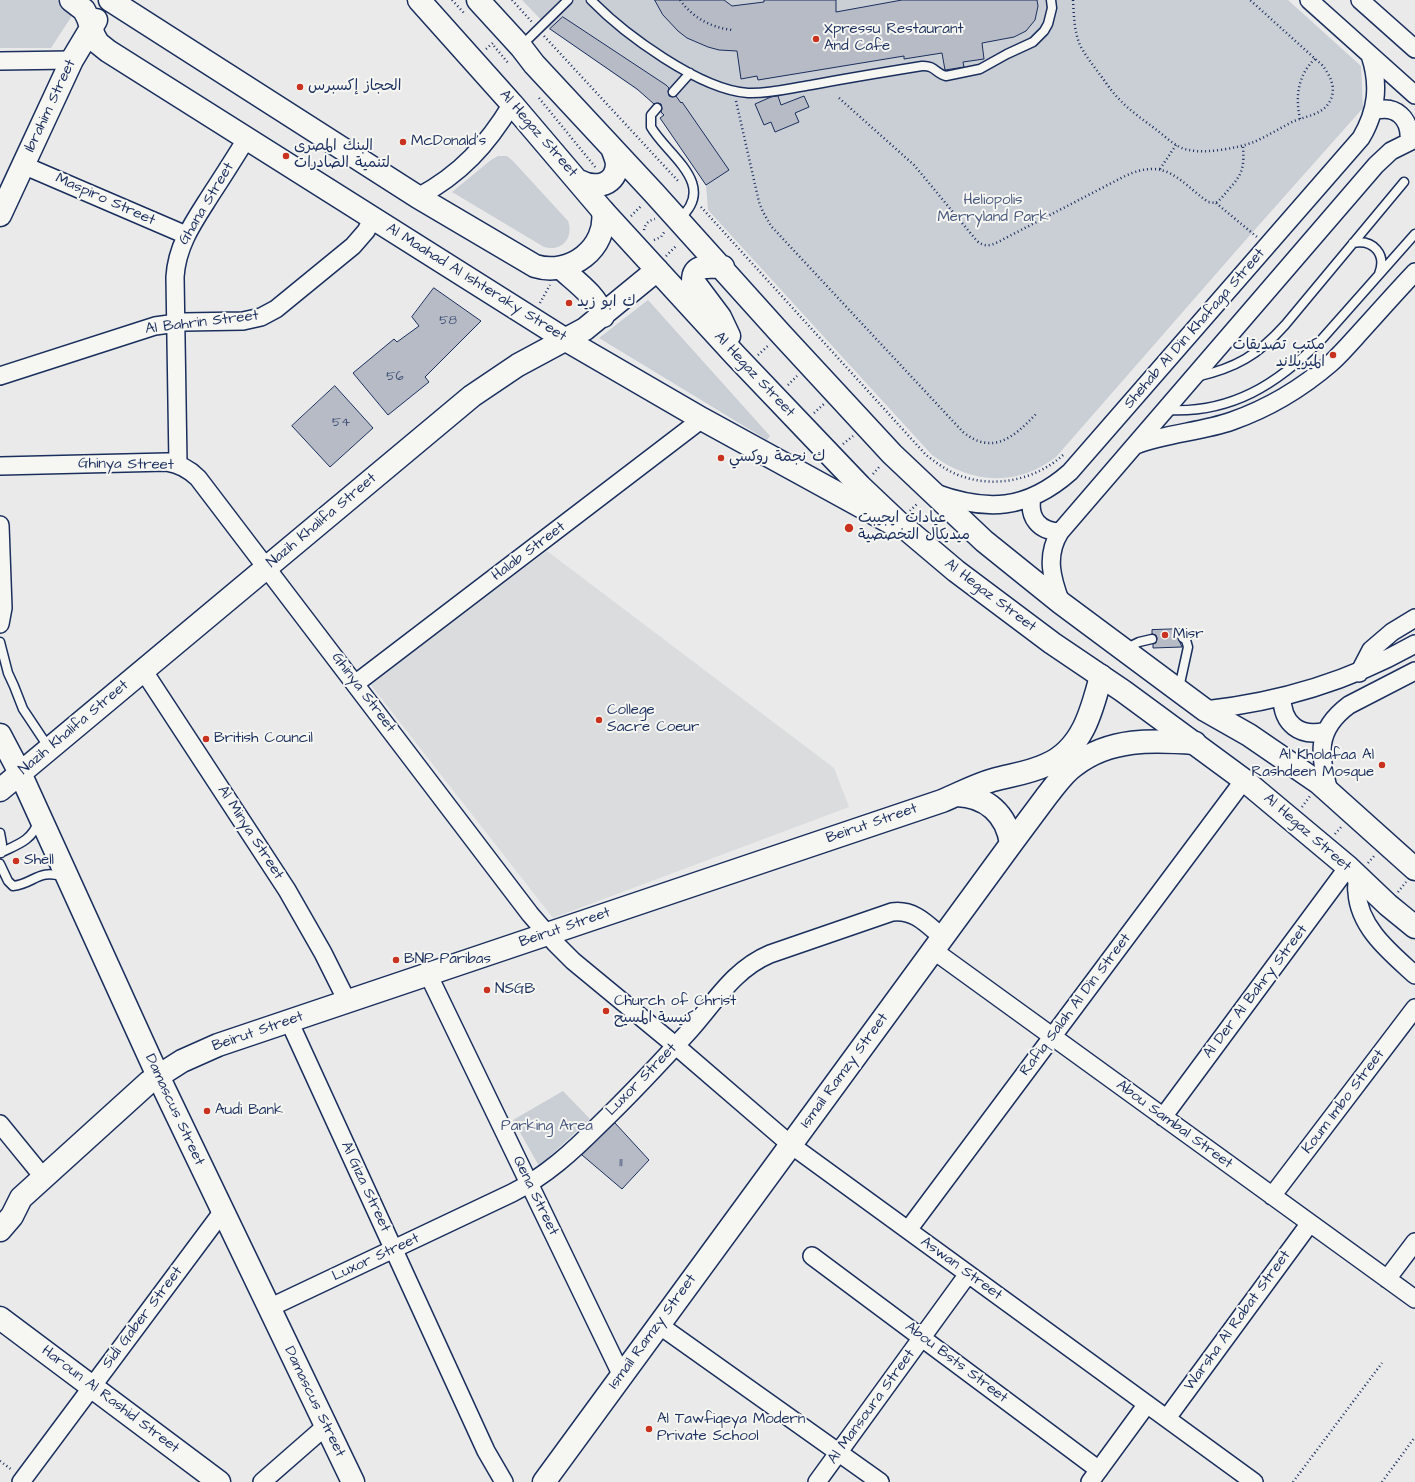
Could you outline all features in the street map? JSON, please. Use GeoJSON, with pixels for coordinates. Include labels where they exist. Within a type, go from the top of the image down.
{"type":"FeatureCollection","features":[{"type":"Feature","properties":{"kind":"street","name":"Al Maahad Al Ishteraky Street"},"geometry":{"type":"LineString","coordinates":[[71,0],[86,12],[90,29],[96,40],[105,48],[373,218],[566,340],[702,419],[904,528]]}},
{"type":"Feature","properties":{"kind":"street","name":"Ibrahim Street"},"geometry":{"type":"LineString","coordinates":[[0,215],[72,60],[109,0]]}},
{"type":"Feature","properties":{"kind":"street"},"geometry":{"type":"LineString","coordinates":[[109,0],[418,197],[530,264],[544,268],[560,268],[581,259],[595,243],[602,230],[603,211]]}},
{"type":"Feature","properties":{"kind":"street","name":"Al Hegaz Street"},"geometry":{"type":"LineString","coordinates":[[419,0],[556,155],[588,177],[603,211],[629,228],[663,266],[740,360],[860,486],[904,528],[956,571],[1244,780],[1353,872],[1388,905],[1415,927]]}},
{"type":"Feature","properties":{"kind":"street"},"geometry":{"type":"LineString","coordinates":[[1309,0],[1415,95]]}},
{"type":"Feature","properties":{"kind":"street"},"geometry":{"type":"LineString","coordinates":[[1360,0],[1415,48]]}},
{"type":"Feature","properties":{"kind":"street"},"geometry":{"type":"LineString","coordinates":[[469,10],[516,56],[534,64],[556,102],[612,148],[654,192],[680,228],[722,267],[781,334],[892,454],[984,541],[1061,603],[1205,710],[1249,734],[1324,787],[1411,866]]}},
{"type":"Feature","properties":{"kind":"street","name":"Shehab Al Din Khafaga Street"},"geometry":{"type":"LineString","coordinates":[[930,491],[952,499],[978,505],[1004,504],[1032,497],[1056,484],[1079,463],[1354,146],[1367,129],[1374,110],[1377,87],[1375,70],[1370,55]]}},
{"type":"Feature","properties":{"kind":"street"},"geometry":{"type":"LineString","coordinates":[[0,61],[72,60]]}},
{"type":"Feature","properties":{"kind":"street"},"geometry":{"type":"LineString","coordinates":[[418,197],[448,178],[475,155],[497,128],[512,104]]}},
{"type":"Feature","properties":{"kind":"street"},"geometry":{"type":"LineString","coordinates":[[1374,110],[1386,108],[1398,113],[1403,117],[1409,128],[1412,140]]}},
{"type":"Feature","properties":{"kind":"street","name":"Ghana Street"},"geometry":{"type":"LineString","coordinates":[[178,464],[175,270],[180,249],[186,235],[247,138]]}},
{"type":"Feature","properties":{"kind":"street","name":"Shehab Al Din Khafaga Street"},"geometry":{"type":"LineString","coordinates":[[1061,603],[1052,579],[1051,569],[1053,547],[1060,532],[1376,165],[1391,151],[1412,140]]}},
{"type":"Feature","properties":{"kind":"street"},"geometry":{"type":"LineString","coordinates":[[588,177],[587,186],[604,184],[610,179],[615,172],[617,164],[612,148]]}},
{"type":"Feature","properties":{"kind":"street","name":"Maspiro Street"},"geometry":{"type":"LineString","coordinates":[[23,164],[186,235]]}},
{"type":"Feature","properties":{"kind":"street","name":"Al Bahrin Street"},"geometry":{"type":"LineString","coordinates":[[0,376],[142,330],[176,323],[248,321],[261,318],[269,314],[353,246],[366,231],[373,218]]}},
{"type":"Feature","properties":{"kind":"street","name":"Nazih Khalifa Street"},"geometry":{"type":"LineString","coordinates":[[0,790],[472,396],[514,368],[585,329],[663,266]]}},
{"type":"Feature","properties":{"kind":"street"},"geometry":{"type":"LineString","coordinates":[[722,267],[699,268],[693,276],[693,282],[720,317],[740,360]]}},
{"type":"Feature","properties":{"kind":"street"},"geometry":{"type":"LineString","coordinates":[[560,268],[590,294],[600,308],[603,316]]}},
{"type":"Feature","properties":{"kind":"street"},"geometry":{"type":"LineString","coordinates":[[1136,445],[1161,437],[1198,430],[1232,421],[1264,408],[1294,391],[1313,378],[1340,355],[1415,272]]}},
{"type":"Feature","properties":{"kind":"street","name":"Halab Street"},"geometry":{"type":"LineString","coordinates":[[356,684],[702,419]]}},
{"type":"Feature","properties":{"kind":"street","name":"Ghinya Street"},"geometry":{"type":"LineString","coordinates":[[0,466],[161,462],[178,464],[191,471],[267,567],[546,934],[573,961],[676,1046]]}},
{"type":"Feature","properties":{"kind":"street"},"geometry":{"type":"LineString","coordinates":[[1032,497],[1031,509],[1036,521],[1047,530],[1060,532]]}},
{"type":"Feature","properties":{"kind":"street"},"geometry":{"type":"LineString","coordinates":[[0,525],[3,608],[0,624]]}},
{"type":"Feature","properties":{"kind":"street"},"geometry":{"type":"LineString","coordinates":[[1359,673],[1370,650],[1392,632],[1415,618]]}},
{"type":"Feature","properties":{"kind":"street"},"geometry":{"type":"LineString","coordinates":[[1205,710],[1236,706],[1300,693],[1359,673],[1415,644]]}},
{"type":"Feature","properties":{"kind":"street","name":"Al Minya Street"},"geometry":{"type":"LineString","coordinates":[[143,670],[281,880],[314,937],[347,1001]]}},
{"type":"Feature","properties":{"kind":"street"},"geometry":{"type":"LineString","coordinates":[[1324,787],[1322,752],[1326,731],[1336,717],[1349,706],[1414,673]]}},
{"type":"Feature","properties":{"kind":"street","name":"Beirut Street"},"geometry":{"type":"LineString","coordinates":[[0,1230],[12,1216],[22,1198],[132,1096],[158,1076],[182,1061],[209,1048],[957,795],[985,783],[1038,768],[1060,758],[1072,746],[1084,729],[1094,706],[1101,676]]}},
{"type":"Feature","properties":{"kind":"street"},"geometry":{"type":"LineString","coordinates":[[1282,697],[1284,714],[1294,727],[1309,733],[1326,731]]}},
{"type":"Feature","properties":{"kind":"street","name":"Damascus Street"},"geometry":{"type":"LineString","coordinates":[[0,735],[20,773],[158,1076],[353,1482]]}},
{"type":"Feature","properties":{"kind":"street","name":"Ismail Ramzy Street"},"geometry":{"type":"LineString","coordinates":[[544,1482],[1056,784],[1074,766],[1086,757],[1105,748],[1126,743],[1157,740],[1195,743]]}},
{"type":"Feature","properties":{"kind":"street","name":"Rafiq Salah Al Din Street"},"geometry":{"type":"LineString","coordinates":[[908,1230],[1244,780]]}},
{"type":"Feature","properties":{"kind":"street"},"geometry":{"type":"LineString","coordinates":[[957,795],[975,797],[992,806],[1004,820],[1011,844]]}},
{"type":"Feature","properties":{"kind":"street"},"geometry":{"type":"LineString","coordinates":[[1353,872],[1362,910],[1368,924],[1381,943],[1415,975]]}},
{"type":"Feature","properties":{"kind":"street","name":"Al Der Al Bahry Street"},"geometry":{"type":"LineString","coordinates":[[1163,1117],[1353,872]]}},
{"type":"Feature","properties":{"kind":"street","name":"Luxor Street"},"geometry":{"type":"LineString","coordinates":[[269,1308],[529,1184],[554,1167],[636,1089],[676,1046],[737,974],[750,964],[770,954],[898,911],[915,914],[938,943]]}},
{"type":"Feature","properties":{"kind":"street","name":"Abou Sambal Street"},"geometry":{"type":"LineString","coordinates":[[938,943],[1053,1037],[1415,1299]]}},
{"type":"Feature","properties":{"kind":"street","name":"Qena Street"},"geometry":{"type":"LineString","coordinates":[[428,974],[622,1376]]}},
{"type":"Feature","properties":{"kind":"street","name":"Koum Imbo Street"},"geometry":{"type":"LineString","coordinates":[[1272,1196],[1415,1008]]}},
{"type":"Feature","properties":{"kind":"street","name":"Al Giza Street"},"geometry":{"type":"LineString","coordinates":[[289,1021],[486,1451],[504,1482]]}},
{"type":"Feature","properties":{"kind":"street","name":"Aswan Street"},"geometry":{"type":"LineString","coordinates":[[676,1046],[791,1145],[1254,1482]]}},
{"type":"Feature","properties":{"kind":"street"},"geometry":{"type":"LineString","coordinates":[[0,1124],[44,1178]]}},
{"type":"Feature","properties":{"kind":"street","name":"Beirut Street"},"geometry":{"type":"LineString","coordinates":[[0,1206],[22,1198]]}},
{"type":"Feature","properties":{"kind":"street","name":"Sidi Gaber Street"},"geometry":{"type":"LineString","coordinates":[[21,1482],[223,1211]]}},
{"type":"Feature","properties":{"kind":"street","name":"Warsha Al Rabat Street"},"geometry":{"type":"LineString","coordinates":[[1167,1418],[1310,1223]]}},
{"type":"Feature","properties":{"kind":"street"},"geometry":{"type":"LineString","coordinates":[[1387,1279],[1415,1242]]}},
{"type":"Feature","properties":{"kind":"street","name":"Abou Bsts Street"},"geometry":{"type":"LineString","coordinates":[[812,1256],[922,1338],[1093,1479]]}},
{"type":"Feature","properties":{"kind":"street","name":"Al Mansoura Street"},"geometry":{"type":"LineString","coordinates":[[817,1482],[968,1274]]}},
{"type":"Feature","properties":{"kind":"street","name":"Haroun Al Rashid Street"},"geometry":{"type":"LineString","coordinates":[[0,1318],[219,1482]]}},
{"type":"Feature","properties":{"kind":"street"},"geometry":{"type":"LineString","coordinates":[[659,1325],[880,1482]]}},
{"type":"Feature","properties":{"kind":"street"},"geometry":{"type":"LineString","coordinates":[[1093,1479],[1147,1404]]}},
{"type":"Feature","properties":{"kind":"street"},"geometry":{"type":"LineString","coordinates":[[262,1482],[326,1426]]}},
{"type":"Feature","properties":{"kind":"lane"},"geometry":{"type":"LineString","coordinates":[[516,56],[538,29],[568,0]]}},
{"type":"Feature","properties":{"kind":"lane"},"geometry":{"type":"LineString","coordinates":[[591,0],[627,31],[664,58],[706,81],[734,91],[749,93],[767,92],[922,66],[933,68],[944,76],[974,71],[1026,46],[1039,37],[1051,16],[1052,0]]}},
{"type":"Feature","properties":{"kind":"lane"},"geometry":{"type":"LineString","coordinates":[[673,92],[690,73]]}},
{"type":"Feature","properties":{"kind":"lane"},"geometry":{"type":"LineString","coordinates":[[657,108],[651,115],[651,127],[686,169],[693,186],[692,204],[680,228]]}},
{"type":"Feature","properties":{"kind":"lane"},"geometry":{"type":"LineString","coordinates":[[1192,378],[1232,367],[1257,352],[1285,325],[1404,182]]}},
{"type":"Feature","properties":{"kind":"lane"},"geometry":{"type":"LineString","coordinates":[[1165,410],[1195,410],[1223,405],[1240,399],[1268,383],[1294,365],[1308,353],[1415,234]]}},
{"type":"Feature","properties":{"kind":"lane"},"geometry":{"type":"LineString","coordinates":[[1353,244],[1363,242],[1377,251],[1381,262],[1379,274]]}},
{"type":"Feature","properties":{"kind":"lane"},"geometry":{"type":"LineString","coordinates":[[1178,690],[1188,646],[1186,640],[1183,638]]}},
{"type":"Feature","properties":{"kind":"lane"},"geometry":{"type":"LineString","coordinates":[[1123,650],[1139,642],[1152,639]]}},
{"type":"Feature","properties":{"kind":"lane"},"geometry":{"type":"LineString","coordinates":[[0,642],[8,673],[22,709],[49,749]]}},
{"type":"Feature","properties":{"kind":"lane"},"geometry":{"type":"LineString","coordinates":[[1,853],[29,838],[36,827],[39,815]]}},
{"type":"Feature","properties":{"kind":"lane"},"geometry":{"type":"LineString","coordinates":[[0,834],[2,844],[1,853]]}},
{"type":"Feature","properties":{"kind":"lane"},"geometry":{"type":"LineString","coordinates":[[0,864],[8,882],[12,886],[44,874],[68,878]]}},
{"type":"Feature","properties":{"kind":"path"},"geometry":{"type":"LineString","coordinates":[[447,30],[469,10],[452,0]]}},
{"type":"Feature","properties":{"kind":"path"},"geometry":{"type":"LineString","coordinates":[[512,0],[926,455],[938,464],[964,477],[992,482],[1006,481],[1034,474],[1064,454]]}},
{"type":"Feature","properties":{"kind":"path"},"geometry":{"type":"LineString","coordinates":[[680,0],[687,9],[703,22],[712,26],[732,30]]}},
{"type":"Feature","properties":{"kind":"path"},"geometry":{"type":"LineString","coordinates":[[1073,0],[1074,22],[1081,47],[1088,59],[1120,100],[1176,145],[1187,150],[1202,152],[1244,145],[1263,138],[1300,119],[1317,113],[1325,108],[1333,91],[1330,78],[1326,70],[1316,58],[1250,0]]}},
{"type":"Feature","properties":{"kind":"path"},"geometry":{"type":"LineString","coordinates":[[473,61],[495,37],[516,56]]}},
{"type":"Feature","properties":{"kind":"path"},"geometry":{"type":"LineString","coordinates":[[1300,119],[1298,102],[1300,82],[1309,64],[1316,58]]}},
{"type":"Feature","properties":{"kind":"path"},"geometry":{"type":"LineString","coordinates":[[734,91],[755,187],[763,212],[770,226],[798,256],[969,437],[984,442],[1006,439],[1019,432],[1036,414]]}},
{"type":"Feature","properties":{"kind":"path"},"geometry":{"type":"LineString","coordinates":[[534,92],[556,102],[573,140],[596,167],[588,177]]}},
{"type":"Feature","properties":{"kind":"path"},"geometry":{"type":"LineString","coordinates":[[839,98],[914,165],[977,241],[984,245],[992,245],[1134,172],[1143,169],[1160,169],[1172,173],[1208,202],[1216,202],[1252,233]]}},
{"type":"Feature","properties":{"kind":"path"},"geometry":{"type":"LineString","coordinates":[[529,125],[556,102]]}},
{"type":"Feature","properties":{"kind":"path"},"geometry":{"type":"LineString","coordinates":[[556,155],[573,140]]}},
{"type":"Feature","properties":{"kind":"path"},"geometry":{"type":"LineString","coordinates":[[1160,169],[1176,145]]}},
{"type":"Feature","properties":{"kind":"path"},"geometry":{"type":"LineString","coordinates":[[1216,202],[1235,183],[1240,175],[1243,165],[1244,145]]}},
{"type":"Feature","properties":{"kind":"path"},"geometry":{"type":"LineString","coordinates":[[654,192],[629,228],[645,235],[644,229],[646,224],[651,220],[660,220],[654,214]]}},
{"type":"Feature","properties":{"kind":"path"},"geometry":{"type":"LineString","coordinates":[[655,246],[650,240],[656,240],[661,237],[664,233],[665,227],[680,228],[665,257],[663,266]]}},
{"type":"Feature","properties":{"kind":"path"},"geometry":{"type":"LineString","coordinates":[[1251,242],[1261,230]]}},
{"type":"Feature","properties":{"kind":"path"},"geometry":{"type":"LineString","coordinates":[[532,318],[560,268]]}},
{"type":"Feature","properties":{"kind":"path"},"geometry":{"type":"LineString","coordinates":[[740,360],[781,334]]}},
{"type":"Feature","properties":{"kind":"path"},"geometry":{"type":"LineString","coordinates":[[775,397],[809,364]]}},
{"type":"Feature","properties":{"kind":"path"},"geometry":{"type":"LineString","coordinates":[[802,425],[836,393]]}},
{"type":"Feature","properties":{"kind":"path"},"geometry":{"type":"LineString","coordinates":[[831,456],[865,424]]}},
{"type":"Feature","properties":{"kind":"path"},"geometry":{"type":"LineString","coordinates":[[860,486],[892,454]]}},
{"type":"Feature","properties":{"kind":"path"},"geometry":{"type":"LineString","coordinates":[[904,528],[930,491]]}},
{"type":"Feature","properties":{"kind":"path"},"geometry":{"type":"LineString","coordinates":[[1292,820],[1324,787]]}},
{"type":"Feature","properties":{"kind":"path"},"geometry":{"type":"LineString","coordinates":[[1325,848],[1352,813]]}},
{"type":"Feature","properties":{"kind":"path"},"geometry":{"type":"LineString","coordinates":[[1353,872],[1386,842]]}},
{"type":"Feature","properties":{"kind":"path"},"geometry":{"type":"LineString","coordinates":[[1388,905],[1411,866]]}},
{"type":"Feature","properties":{"kind":"path"},"geometry":{"type":"LineString","coordinates":[[1293,1482],[1382,1363]]}},
{"type":"Feature","properties":{"kind":"path"},"geometry":{"type":"LineString","coordinates":[[1382,1482],[1415,1437]]}},
{"type":"Feature","properties":{"kind":"shaded area"},"geometry":{"type":"Polygon","coordinates":[[[547,551],[834,768],[849,807],[553,918],[370,684],[547,551]]]}},
{"type":"Feature","properties":{"kind":"green space"},"geometry":{"type":"Polygon","coordinates":[[[0,0],[57,0],[75,11],[51,48],[0,48],[0,0]]]}},
{"type":"Feature","properties":{"kind":"green space","name":"Heliopolis Merryland Park"},"geometry":{"type":"Polygon","coordinates":[[[522,0],[1288,0],[1361,66],[1363,108],[1056,457],[1041,467],[1010,477],[994,478],[978,476],[962,472],[947,465],[932,455],[708,210],[706,185],[660,118],[662,116],[651,101],[550,29],[522,0]]]}},
{"type":"Feature","properties":{"kind":"green space"},"geometry":{"type":"Polygon","coordinates":[[[498,156],[507,156],[513,161],[568,221],[568,238],[561,245],[550,248],[544,247],[452,192],[498,156]]]}},
{"type":"Feature","properties":{"kind":"green space"},"geometry":{"type":"Polygon","coordinates":[[[648,300],[770,436],[767,440],[599,338],[648,300]]]}},
{"type":"Feature","properties":{"kind":"green space","name":"Parking Area"},"geometry":{"type":"Polygon","coordinates":[[[563,1091],[590,1119],[539,1166],[513,1120],[563,1091]]]}},
{"type":"Feature","properties":{"kind":"building"},"geometry":{"type":"Polygon","coordinates":[[[655,0],[724,0],[732,6],[764,2],[764,0],[836,0],[836,12],[902,0],[1037,0],[1038,6],[1035,20],[1026,31],[1014,37],[982,43],[984,59],[963,62],[964,67],[945,70],[942,53],[904,59],[904,56],[758,80],[757,76],[741,79],[737,51],[719,50],[687,38],[663,15],[655,0]]]}},
{"type":"Feature","properties":{"kind":"building"},"geometry":{"type":"Polygon","coordinates":[[[563,17],[666,85],[669,88],[669,96],[676,96],[681,103],[682,102],[729,170],[706,185],[660,118],[664,115],[661,112],[661,104],[654,104],[637,89],[550,29],[563,17]]]}},
{"type":"Feature","properties":{"kind":"building"},"geometry":{"type":"Polygon","coordinates":[[[778,96],[781,105],[804,96],[809,107],[795,113],[799,122],[775,132],[771,122],[764,125],[755,104],[771,97],[778,96]]]}},
{"type":"Feature","properties":{"kind":"building"},"geometry":{"type":"Polygon","coordinates":[[[434,288],[481,321],[425,377],[429,382],[388,415],[353,373],[394,339],[397,342],[419,326],[412,317],[434,288]]]}},
{"type":"Feature","properties":{"kind":"building"},"geometry":{"type":"Polygon","coordinates":[[[335,386],[373,428],[330,467],[292,426],[335,386]]]}},
{"type":"Feature","properties":{"kind":"building"},"geometry":{"type":"Polygon","coordinates":[[[1183,629],[1183,633],[1179,635],[1178,638],[1182,647],[1153,648],[1153,644],[1156,643],[1157,638],[1156,635],[1152,634],[1152,630],[1183,629]]]}},
{"type":"Feature","properties":{"kind":"building"},"geometry":{"type":"Polygon","coordinates":[[[615,1123],[649,1160],[622,1189],[582,1155],[615,1123]]]}},
{"type":"Feature","properties":{"kind":"place","name":"Xpressu Restaurant And Cafe"},"geometry":{"type":"Point","coordinates":[816,39]}},
{"type":"Feature","properties":{"kind":"place","name":"الحجاز إكسبرس"},"geometry":{"type":"Point","coordinates":[300,87]}},
{"type":"Feature","properties":{"kind":"place","name":"McDonald's"},"geometry":{"type":"Point","coordinates":[403,142]}},
{"type":"Feature","properties":{"kind":"place","name":"البنك المصرى لتنمية الصادرات"},"geometry":{"type":"Point","coordinates":[286,156]}},
{"type":"Feature","properties":{"kind":"place","name":"ك ابو زيد"},"geometry":{"type":"Point","coordinates":[569,303]}},
{"type":"Feature","properties":{"kind":"place","name":"مكتب تصديقات الميريلاند"},"geometry":{"type":"Point","coordinates":[1333,355]}},
{"type":"Feature","properties":{"kind":"place","name":"ك نجمة روكسي"},"geometry":{"type":"Point","coordinates":[721,458]}},
{"type":"Feature","properties":{"kind":"place","name":"عيادات ايجيبت ميديكال التخصصية"},"geometry":{"type":"Point","coordinates":[849,528]}},
{"type":"Feature","properties":{"kind":"place","name":"Misr"},"geometry":{"type":"Point","coordinates":[1165,635]}},
{"type":"Feature","properties":{"kind":"place","name":"College Sacre Coeur"},"geometry":{"type":"Point","coordinates":[599,720]}},
{"type":"Feature","properties":{"kind":"place","name":"British Council"},"geometry":{"type":"Point","coordinates":[206,739]}},
{"type":"Feature","properties":{"kind":"place","name":"Al Kholafaa Al Rashdeen Mosque"},"geometry":{"type":"Point","coordinates":[1382,765]}},
{"type":"Feature","properties":{"kind":"place","name":"Shell"},"geometry":{"type":"Point","coordinates":[16,861]}},
{"type":"Feature","properties":{"kind":"place","name":"BNP Paribas"},"geometry":{"type":"Point","coordinates":[396,960]}},
{"type":"Feature","properties":{"kind":"place","name":"NSGB"},"geometry":{"type":"Point","coordinates":[487,990]}},
{"type":"Feature","properties":{"kind":"place","name":"Church of Christ كنيسة المسيح"},"geometry":{"type":"Point","coordinates":[606,1011]}},
{"type":"Feature","properties":{"kind":"place","name":"Audi Bank"},"geometry":{"type":"Point","coordinates":[207,1111]}},
{"type":"Feature","properties":{"kind":"place","name":"Al Tawfiqeya Modern Private School"},"geometry":{"type":"Point","coordinates":[649,1429]}}]}
